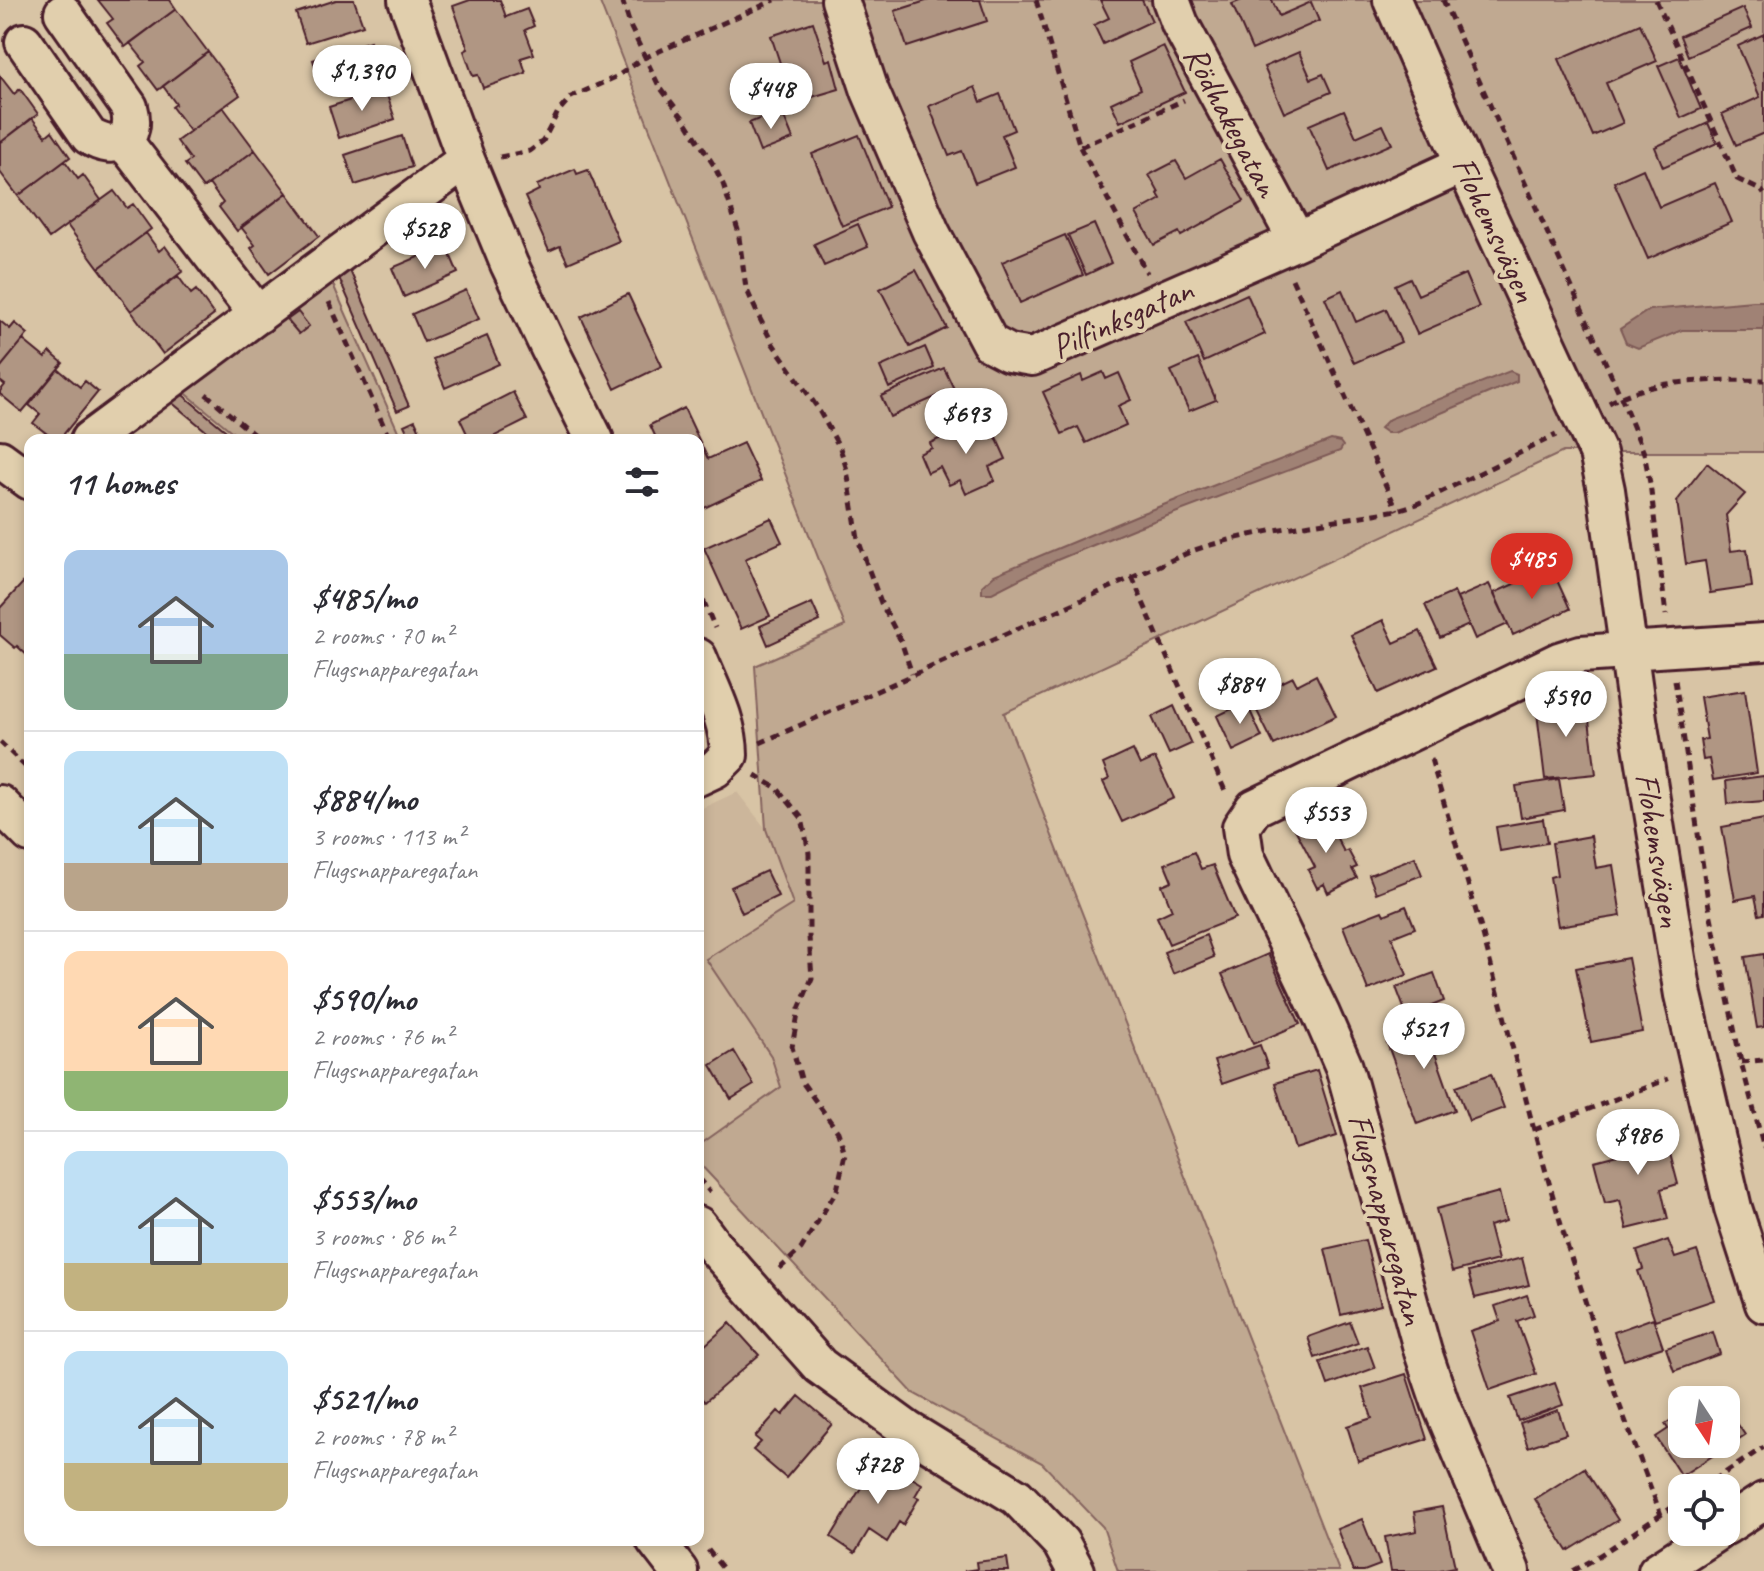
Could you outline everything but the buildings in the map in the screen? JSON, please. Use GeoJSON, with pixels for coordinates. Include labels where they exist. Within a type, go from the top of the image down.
{"type":"FeatureCollection","features":[{"type":"Feature","properties":{"kind":"street"},"geometry":{"type":"LineString","coordinates":[[407,0],[466,160],[509,264],[592,434]]}},
{"type":"Feature","properties":{"kind":"street","name":"Pilfinksgatan"},"geometry":{"type":"LineString","coordinates":[[840,0],[870,91],[925,218],[990,343],[1009,353],[1032,357],[1464,164]]}},
{"type":"Feature","properties":{"kind":"street","name":"Rödhakegatan"},"geometry":{"type":"LineString","coordinates":[[1171,0],[1287,245]]}},
{"type":"Feature","properties":{"kind":"street","name":"Flohemsvägen"},"geometry":{"type":"LineString","coordinates":[[1392,0],[1598,453],[1683,995],[1733,1208],[1764,1304]]}},
{"type":"Feature","properties":{"kind":"street"},"geometry":{"type":"LineString","coordinates":[[72,6],[129,107],[130,131],[115,144],[105,144],[89,136],[12,51],[72,6]]}},
{"type":"Feature","properties":{"kind":"street"},"geometry":{"type":"LineString","coordinates":[[123,140],[258,315]]}},
{"type":"Feature","properties":{"kind":"street"},"geometry":{"type":"LineString","coordinates":[[97,434],[466,160]]}},
{"type":"Feature","properties":{"kind":"street"},"geometry":{"type":"LineString","coordinates":[[0,459],[24,477]]}},
{"type":"Feature","properties":{"kind":"street"},"geometry":{"type":"LineString","coordinates":[[1241,827],[1254,808],[1559,661],[1581,654],[1764,642]]}},
{"type":"Feature","properties":{"kind":"street"},"geometry":{"type":"LineString","coordinates":[[704,672],[738,763],[704,774]]}},
{"type":"Feature","properties":{"kind":"street"},"geometry":{"type":"LineString","coordinates":[[0,804],[24,828]]}},
{"type":"Feature","properties":{"kind":"street","name":"Flugsnapparegatan"},"geometry":{"type":"LineString","coordinates":[[1241,827],[1245,855],[1344,1067],[1423,1352],[1440,1402],[1511,1571]]}},
{"type":"Feature","properties":{"kind":"street"},"geometry":{"type":"LineString","coordinates":[[708,1213],[716,1249],[820,1366],[908,1430],[1017,1497],[1061,1543],[1076,1571]]}},
{"type":"Feature","properties":{"kind":"street"},"geometry":{"type":"LineString","coordinates":[[1740,1517],[1764,1501]]}},
{"type":"Feature","properties":{"kind":"street"},"geometry":{"type":"LineString","coordinates":[[660,1546],[679,1571]]}},
{"type":"Feature","properties":{"kind":"street"},"geometry":{"type":"LineString","coordinates":[[1657,1571],[1695,1546]]}},
{"type":"Feature","properties":{"kind":"path"},"geometry":{"type":"LineString","coordinates":[[622,0],[644,58],[659,86],[713,164],[727,196],[738,230],[746,288],[759,317],[840,448],[849,481],[858,539],[881,603],[901,641],[912,674]]}},
{"type":"Feature","properties":{"kind":"path"},"geometry":{"type":"LineString","coordinates":[[466,160],[495,159],[530,151],[543,141],[558,112],[571,97],[616,77],[644,58],[775,0]]}},
{"type":"Feature","properties":{"kind":"path"},"geometry":{"type":"LineString","coordinates":[[1036,0],[1080,147],[1150,278]]}},
{"type":"Feature","properties":{"kind":"path"},"geometry":{"type":"LineString","coordinates":[[1656,0],[1737,179],[1764,194]]}},
{"type":"Feature","properties":{"kind":"path"},"geometry":{"type":"LineString","coordinates":[[1080,147],[1214,86]]}},
{"type":"Feature","properties":{"kind":"path"},"geometry":{"type":"LineString","coordinates":[[1287,245],[1397,510]]}},
{"type":"Feature","properties":{"kind":"path"},"geometry":{"type":"LineString","coordinates":[[316,271],[387,434]]}},
{"type":"Feature","properties":{"kind":"path"},"geometry":{"type":"LineString","coordinates":[[180,372],[253,434]]}},
{"type":"Feature","properties":{"kind":"path"},"geometry":{"type":"LineString","coordinates":[[781,1279],[776,1272],[801,1249],[837,1190],[845,1154],[838,1132],[802,1082],[792,1047],[799,1009],[812,978],[809,853],[802,818],[777,788],[738,763],[785,732],[1192,551],[1259,532],[1397,510],[1417,504],[1567,429],[1621,397],[1654,386],[1764,380]]}},
{"type":"Feature","properties":{"kind":"path"},"geometry":{"type":"LineString","coordinates":[[1132,577],[1241,827]]}},
{"type":"Feature","properties":{"kind":"path"},"geometry":{"type":"LineString","coordinates":[[1421,727],[1483,935],[1566,1242],[1615,1393],[1661,1515]]}},
{"type":"Feature","properties":{"kind":"path"},"geometry":{"type":"LineString","coordinates":[[0,742],[24,765]]}},
{"type":"Feature","properties":{"kind":"path"},"geometry":{"type":"LineString","coordinates":[[1741,1062],[1764,1060]]}},
{"type":"Feature","properties":{"kind":"path"},"geometry":{"type":"LineString","coordinates":[[1534,1130],[1700,1067]]}},
{"type":"Feature","properties":{"kind":"path"},"geometry":{"type":"LineString","coordinates":[[1723,1474],[1764,1447]]}},
{"type":"Feature","properties":{"kind":"path"},"geometry":{"type":"LineString","coordinates":[[1573,1571],[1668,1510]]}},
{"type":"Feature","properties":{"kind":"shaded area"},"geometry":{"type":"Polygon","coordinates":[[[599,0],[1764,0],[1764,452],[1563,452],[1004,713],[1339,1571],[1118,1571],[1103,1527],[1042,1463],[913,1393],[704,1168],[704,1142],[781,1087],[771,1056],[706,959],[793,904],[766,829],[755,666],[845,626],[599,0]]]}},
{"type":"Feature","properties":{"kind":"shaded area"},"geometry":{"type":"Polygon","coordinates":[[[331,280],[399,434],[235,434],[176,385],[331,280]]]}},
{"type":"Feature","properties":{"kind":"shaded area"},"geometry":{"type":"Polygon","coordinates":[[[1764,301],[1764,330],[1682,330],[1638,348],[1626,343],[1620,329],[1649,310],[1764,301]]]}},
{"type":"Feature","properties":{"kind":"shaded area"},"geometry":{"type":"Polygon","coordinates":[[[1510,371],[1517,374],[1517,381],[1394,433],[1380,428],[1389,419],[1510,371]]]}},
{"type":"Feature","properties":{"kind":"shaded area"},"geometry":{"type":"Polygon","coordinates":[[[1331,440],[1340,442],[1343,446],[1340,451],[1135,528],[1057,560],[992,593],[982,593],[982,586],[994,575],[1331,440]]]}},
{"type":"Feature","properties":{"kind":"shaded area"},"geometry":{"type":"Polygon","coordinates":[[[737,792],[766,829],[793,904],[706,959],[771,1056],[782,1088],[704,1142],[704,807],[737,792]]]}}]}
